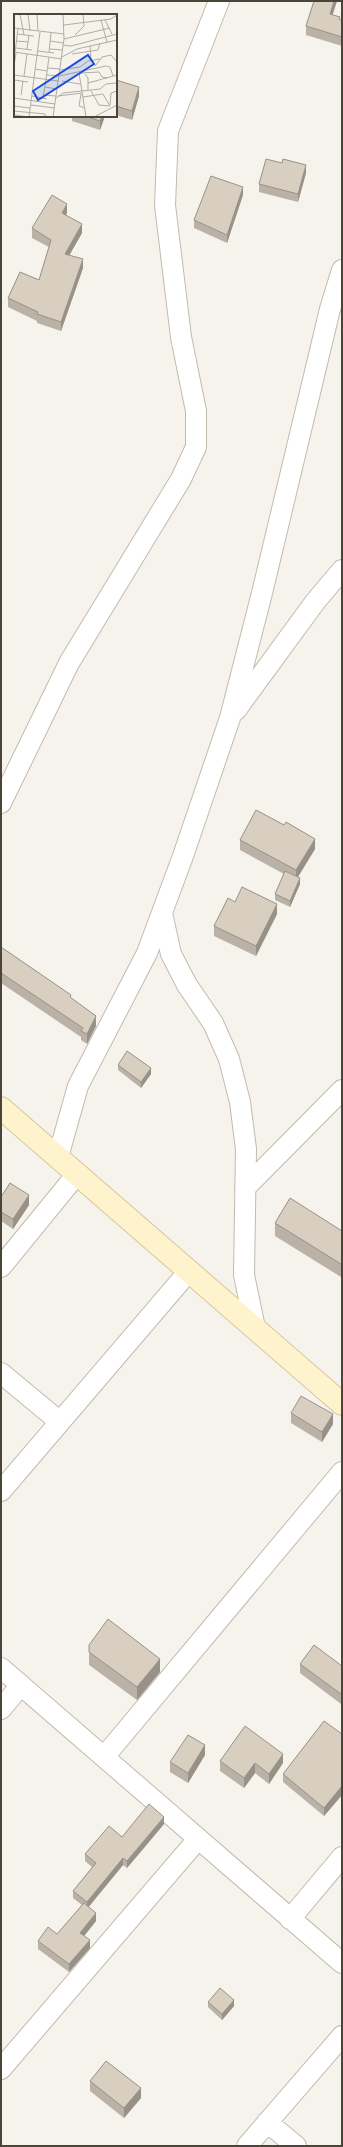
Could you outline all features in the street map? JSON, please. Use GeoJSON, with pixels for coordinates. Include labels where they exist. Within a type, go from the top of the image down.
{"type":"FeatureCollection","features":[{"type":"Feature","properties":{"kind":"street"},"geometry":{"type":"LineString","coordinates":[[1,803],[69,663],[181,479],[196,447],[196,411],[181,337],[165,205],[168,131],[212,5]]}},
{"type":"Feature","properties":{"kind":"street"},"geometry":{"type":"LineString","coordinates":[[58,1157],[78,1086],[147,954],[230,718],[262,593],[330,309],[342,270]]}},
{"type":"Feature","properties":{"kind":"street"},"geometry":{"type":"LineString","coordinates":[[230,718],[339,579]]}},
{"type":"Feature","properties":{"kind":"street"},"geometry":{"type":"LineString","coordinates":[[162,913],[172,954],[187,985],[213,1023],[229,1059],[240,1102],[246,1149],[244,1275],[254,1328]]}},
{"type":"Feature","properties":{"kind":"street"},"geometry":{"type":"LineString","coordinates":[[245,1188],[342,1090]]}},
{"type":"Feature","properties":{"kind":"street"},"geometry":{"type":"LineString","coordinates":[[1,1108],[342,1404]]}},
{"type":"Feature","properties":{"kind":"street"},"geometry":{"type":"LineString","coordinates":[[1,1267],[77,1174]]}},
{"type":"Feature","properties":{"kind":"street"},"geometry":{"type":"LineString","coordinates":[[1,1491],[189,1271]]}},
{"type":"Feature","properties":{"kind":"street"},"geometry":{"type":"LineString","coordinates":[[1,1373],[60,1422]]}},
{"type":"Feature","properties":{"kind":"street"},"geometry":{"type":"LineString","coordinates":[[104,1757],[342,1472]]}},
{"type":"Feature","properties":{"kind":"street"},"geometry":{"type":"LineString","coordinates":[[1,1668],[342,1963]]}},
{"type":"Feature","properties":{"kind":"street"},"geometry":{"type":"LineString","coordinates":[[1,1709],[21,1685]]}},
{"type":"Feature","properties":{"kind":"street"},"geometry":{"type":"LineString","coordinates":[[1,2069],[198,1839]]}},
{"type":"Feature","properties":{"kind":"street"},"geometry":{"type":"LineString","coordinates":[[290,1919],[342,1857]]}},
{"type":"Feature","properties":{"kind":"street"},"geometry":{"type":"LineString","coordinates":[[247,2146],[342,2036]]}},
{"type":"Feature","properties":{"kind":"street"},"geometry":{"type":"LineString","coordinates":[[267,2122],[296,2146]]}},
{"type":"Feature","properties":{"kind":"building"},"geometry":{"type":"Polygon","coordinates":[[[314,1],[334,1],[330,14],[340,17],[339,19],[342,21],[342,37],[306,26],[314,1]]]}},
{"type":"Feature","properties":{"kind":"building"},"geometry":{"type":"Polygon","coordinates":[[[117,80],[139,87],[132,111],[117,106],[117,80]]]}},
{"type":"Feature","properties":{"kind":"building"},"geometry":{"type":"Polygon","coordinates":[[[88,117],[102,117],[100,121],[88,117]]]}},
{"type":"Feature","properties":{"kind":"building"},"geometry":{"type":"Polygon","coordinates":[[[266,159],[282,163],[283,159],[306,165],[298,194],[259,184],[266,159]]]}},
{"type":"Feature","properties":{"kind":"building"},"geometry":{"type":"Polygon","coordinates":[[[211,176],[243,187],[227,235],[194,220],[211,176]]]}},
{"type":"Feature","properties":{"kind":"building"},"geometry":{"type":"Polygon","coordinates":[[[52,195],[67,204],[62,213],[82,224],[65,254],[83,259],[61,322],[37,314],[38,312],[8,298],[20,272],[39,280],[51,240],[32,228],[52,195]]]}},
{"type":"Feature","properties":{"kind":"building"},"geometry":{"type":"Polygon","coordinates":[[[256,810],[284,825],[286,822],[315,839],[296,870],[240,840],[256,810]]]}},
{"type":"Feature","properties":{"kind":"building"},"geometry":{"type":"Polygon","coordinates":[[[285,871],[300,878],[290,901],[275,894],[285,871]]]}},
{"type":"Feature","properties":{"kind":"building"},"geometry":{"type":"Polygon","coordinates":[[[242,887],[277,904],[256,946],[214,926],[228,898],[235,902],[242,887]]]}},
{"type":"Feature","properties":{"kind":"building"},"geometry":{"type":"Polygon","coordinates":[[[1,947],[71,995],[70,997],[96,1016],[87,1034],[81,1031],[83,1028],[1,973],[1,947]]]}},
{"type":"Feature","properties":{"kind":"building"},"geometry":{"type":"Polygon","coordinates":[[[127,1051],[151,1068],[141,1082],[118,1065],[127,1051]]]}},
{"type":"Feature","properties":{"kind":"building"},"geometry":{"type":"Polygon","coordinates":[[[10,1183],[29,1195],[13,1219],[1,1212],[1,1197],[10,1183]]]}},
{"type":"Feature","properties":{"kind":"building"},"geometry":{"type":"Polygon","coordinates":[[[290,1198],[342,1231],[341,1264],[275,1223],[290,1198]]]}},
{"type":"Feature","properties":{"kind":"building"},"geometry":{"type":"Polygon","coordinates":[[[301,1396],[333,1414],[322,1432],[291,1413],[301,1396]]]}},
{"type":"Feature","properties":{"kind":"building"},"geometry":{"type":"Polygon","coordinates":[[[108,1619],[160,1659],[137,1687],[89,1652],[89,1645],[108,1619]]]}},
{"type":"Feature","properties":{"kind":"building"},"geometry":{"type":"Polygon","coordinates":[[[314,1645],[342,1666],[341,1694],[300,1664],[314,1645]]]}},
{"type":"Feature","properties":{"kind":"building"},"geometry":{"type":"Polygon","coordinates":[[[324,1721],[342,1734],[342,1786],[324,1808],[283,1774],[324,1721]]]}},
{"type":"Feature","properties":{"kind":"building"},"geometry":{"type":"Polygon","coordinates":[[[245,1726],[283,1754],[269,1774],[255,1763],[244,1778],[220,1761],[245,1726]]]}},
{"type":"Feature","properties":{"kind":"building"},"geometry":{"type":"Polygon","coordinates":[[[188,1735],[205,1745],[188,1773],[170,1762],[188,1735]]]}},
{"type":"Feature","properties":{"kind":"building"},"geometry":{"type":"Polygon","coordinates":[[[149,1804],[164,1817],[127,1861],[123,1858],[87,1902],[73,1891],[96,1863],[85,1854],[109,1826],[122,1837],[149,1804]]]}},
{"type":"Feature","properties":{"kind":"building"},"geometry":{"type":"Polygon","coordinates":[[[84,1903],[96,1913],[80,1933],[90,1940],[69,1964],[38,1941],[48,1927],[57,1934],[84,1903]]]}},
{"type":"Feature","properties":{"kind":"building"},"geometry":{"type":"Polygon","coordinates":[[[220,1988],[234,2000],[222,2014],[208,2002],[220,1988]]]}},
{"type":"Feature","properties":{"kind":"building"},"geometry":{"type":"Polygon","coordinates":[[[106,2061],[141,2088],[124,2108],[90,2081],[106,2061]]]}}]}
